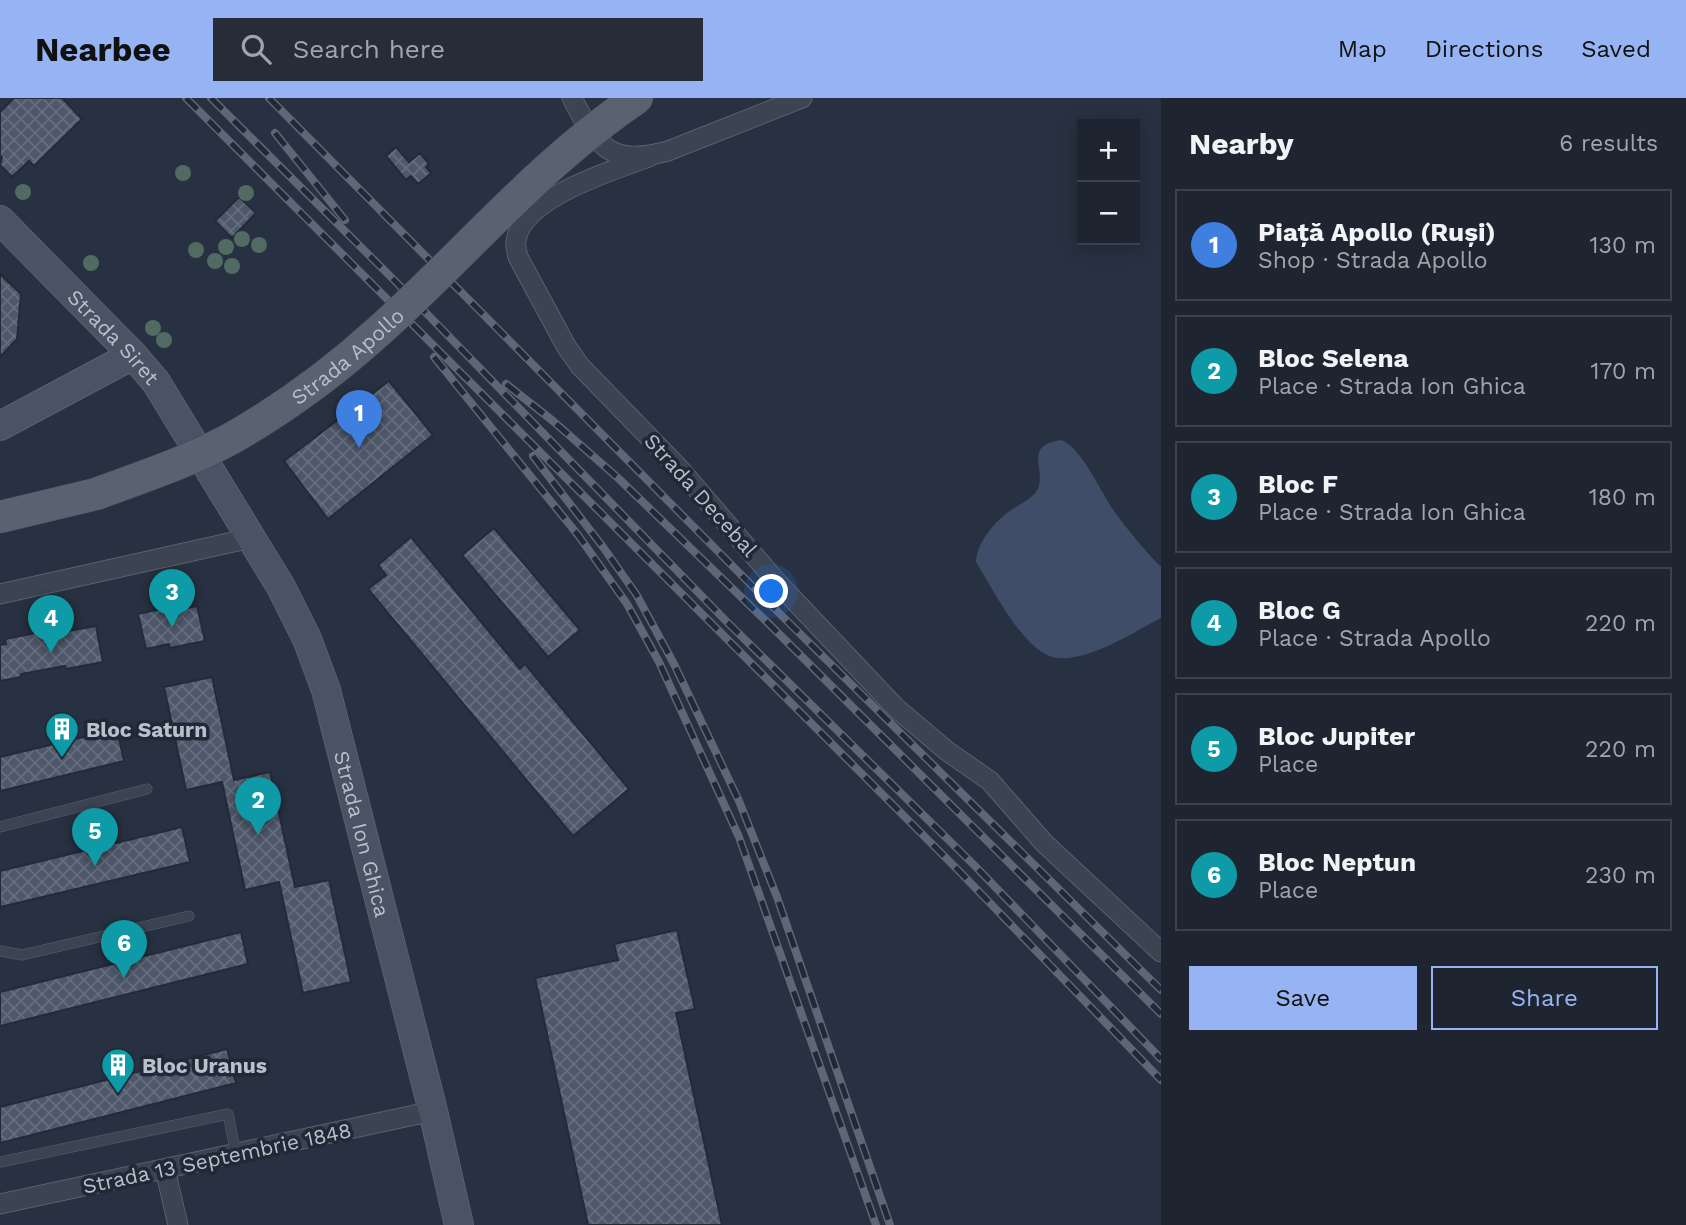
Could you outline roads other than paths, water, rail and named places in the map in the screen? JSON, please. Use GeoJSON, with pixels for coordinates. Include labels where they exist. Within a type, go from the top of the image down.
{"type":"FeatureCollection","features":[{"type":"Feature","properties":{"kind":"main road","name":"Strada Apollo"},"geometry":{"type":"LineString","coordinates":[[0,517],[96,494],[232,438],[313,384],[380,330],[518,195],[556,161],[637,98]]}},
{"type":"Feature","properties":{"kind":"street","name":"Strada Decebal"},"geometry":{"type":"LineString","coordinates":[[572,98],[592,135],[607,149],[620,155],[649,157]]}},
{"type":"Feature","properties":{"kind":"street","name":"Strada Decebal"},"geometry":{"type":"LineString","coordinates":[[802,98],[561,193],[526,219],[516,241],[518,257],[566,346],[580,366],[679,468],[776,581],[897,708],[947,751],[990,782],[1044,843],[1161,952]]}},
{"type":"Feature","properties":{"kind":"street","name":"Strada Siret"},"geometry":{"type":"LineString","coordinates":[[0,220],[133,355],[156,382],[208,466]]}},
{"type":"Feature","properties":{"kind":"street"},"geometry":{"type":"LineString","coordinates":[[0,426],[133,355]]}},
{"type":"Feature","properties":{"kind":"street","name":"Strada Ion Ghica"},"geometry":{"type":"LineString","coordinates":[[208,466],[281,587],[307,639],[326,690],[433,1111],[459,1225]]}},
{"type":"Feature","properties":{"kind":"street"},"geometry":{"type":"LineString","coordinates":[[0,594],[251,538]]}},
{"type":"Feature","properties":{"kind":"street","name":"Strada 13 Septembrie 1848"},"geometry":{"type":"LineString","coordinates":[[0,1205],[433,1111]]}},
{"type":"Feature","properties":{"kind":"street"},"geometry":{"type":"LineString","coordinates":[[165,1169],[178,1225]]}},
{"type":"Feature","properties":{"kind":"lane"},"geometry":{"type":"LineString","coordinates":[[0,827],[147,789]]}},
{"type":"Feature","properties":{"kind":"lane"},"geometry":{"type":"LineString","coordinates":[[0,951],[22,955],[189,916]]}},
{"type":"Feature","properties":{"kind":"lane"},"geometry":{"type":"LineString","coordinates":[[0,1162],[228,1114],[236,1154]]}},
{"type":"Feature","properties":{"kind":"water"},"geometry":{"type":"Polygon","coordinates":[[[1062,440],[1077,452],[1114,511],[1161,567],[1161,618],[1097,651],[1070,658],[1045,654],[1033,645],[1010,618],[976,562],[983,540],[993,526],[1037,490],[1040,483],[1038,460],[1042,447],[1062,440]]]}},
{"type":"Feature","properties":{"kind":"railway"},"geometry":{"type":"LineString","coordinates":[[186,98],[958,870],[1161,1080]]}},
{"type":"Feature","properties":{"kind":"railway"},"geometry":{"type":"LineString","coordinates":[[211,98],[394,280],[726,621],[975,866],[1161,1059]]}},
{"type":"Feature","properties":{"kind":"railway"},"geometry":{"type":"LineString","coordinates":[[269,98],[778,612],[1161,990]]}},
{"type":"Feature","properties":{"kind":"railway"},"geometry":{"type":"LineString","coordinates":[[275,133],[345,220]]}},
{"type":"Feature","properties":{"kind":"railway"},"geometry":{"type":"LineString","coordinates":[[434,357],[578,535],[627,604],[659,662],[739,837],[876,1225]]}},
{"type":"Feature","properties":{"kind":"railway"},"geometry":{"type":"LineString","coordinates":[[506,384],[618,478],[767,622],[1161,1014]]}},
{"type":"Feature","properties":{"kind":"railway"},"geometry":{"type":"LineString","coordinates":[[533,456],[636,594],[674,664],[739,801],[777,897],[890,1225]]}},
{"type":"Feature","properties":{"kind":"place","name":"Piață Apollo (Ruși)"},"geometry":{"type":"Point","coordinates":[359,448]}},
{"type":"Feature","properties":{"kind":"place","name":"Bloc F"},"geometry":{"type":"Point","coordinates":[172,627]}},
{"type":"Feature","properties":{"kind":"place","name":"Bloc G"},"geometry":{"type":"Point","coordinates":[51,653]}},
{"type":"Feature","properties":{"kind":"place","name":"Bloc Saturn"},"geometry":{"type":"Point","coordinates":[62,759]}},
{"type":"Feature","properties":{"kind":"place","name":"Bloc Selena"},"geometry":{"type":"Point","coordinates":[258,835]}},
{"type":"Feature","properties":{"kind":"place","name":"Bloc Jupiter"},"geometry":{"type":"Point","coordinates":[95,866]}},
{"type":"Feature","properties":{"kind":"place","name":"Bloc Neptun"},"geometry":{"type":"Point","coordinates":[124,978]}},
{"type":"Feature","properties":{"kind":"place","name":"Bloc Uranus"},"geometry":{"type":"Point","coordinates":[118,1095]}}]}
